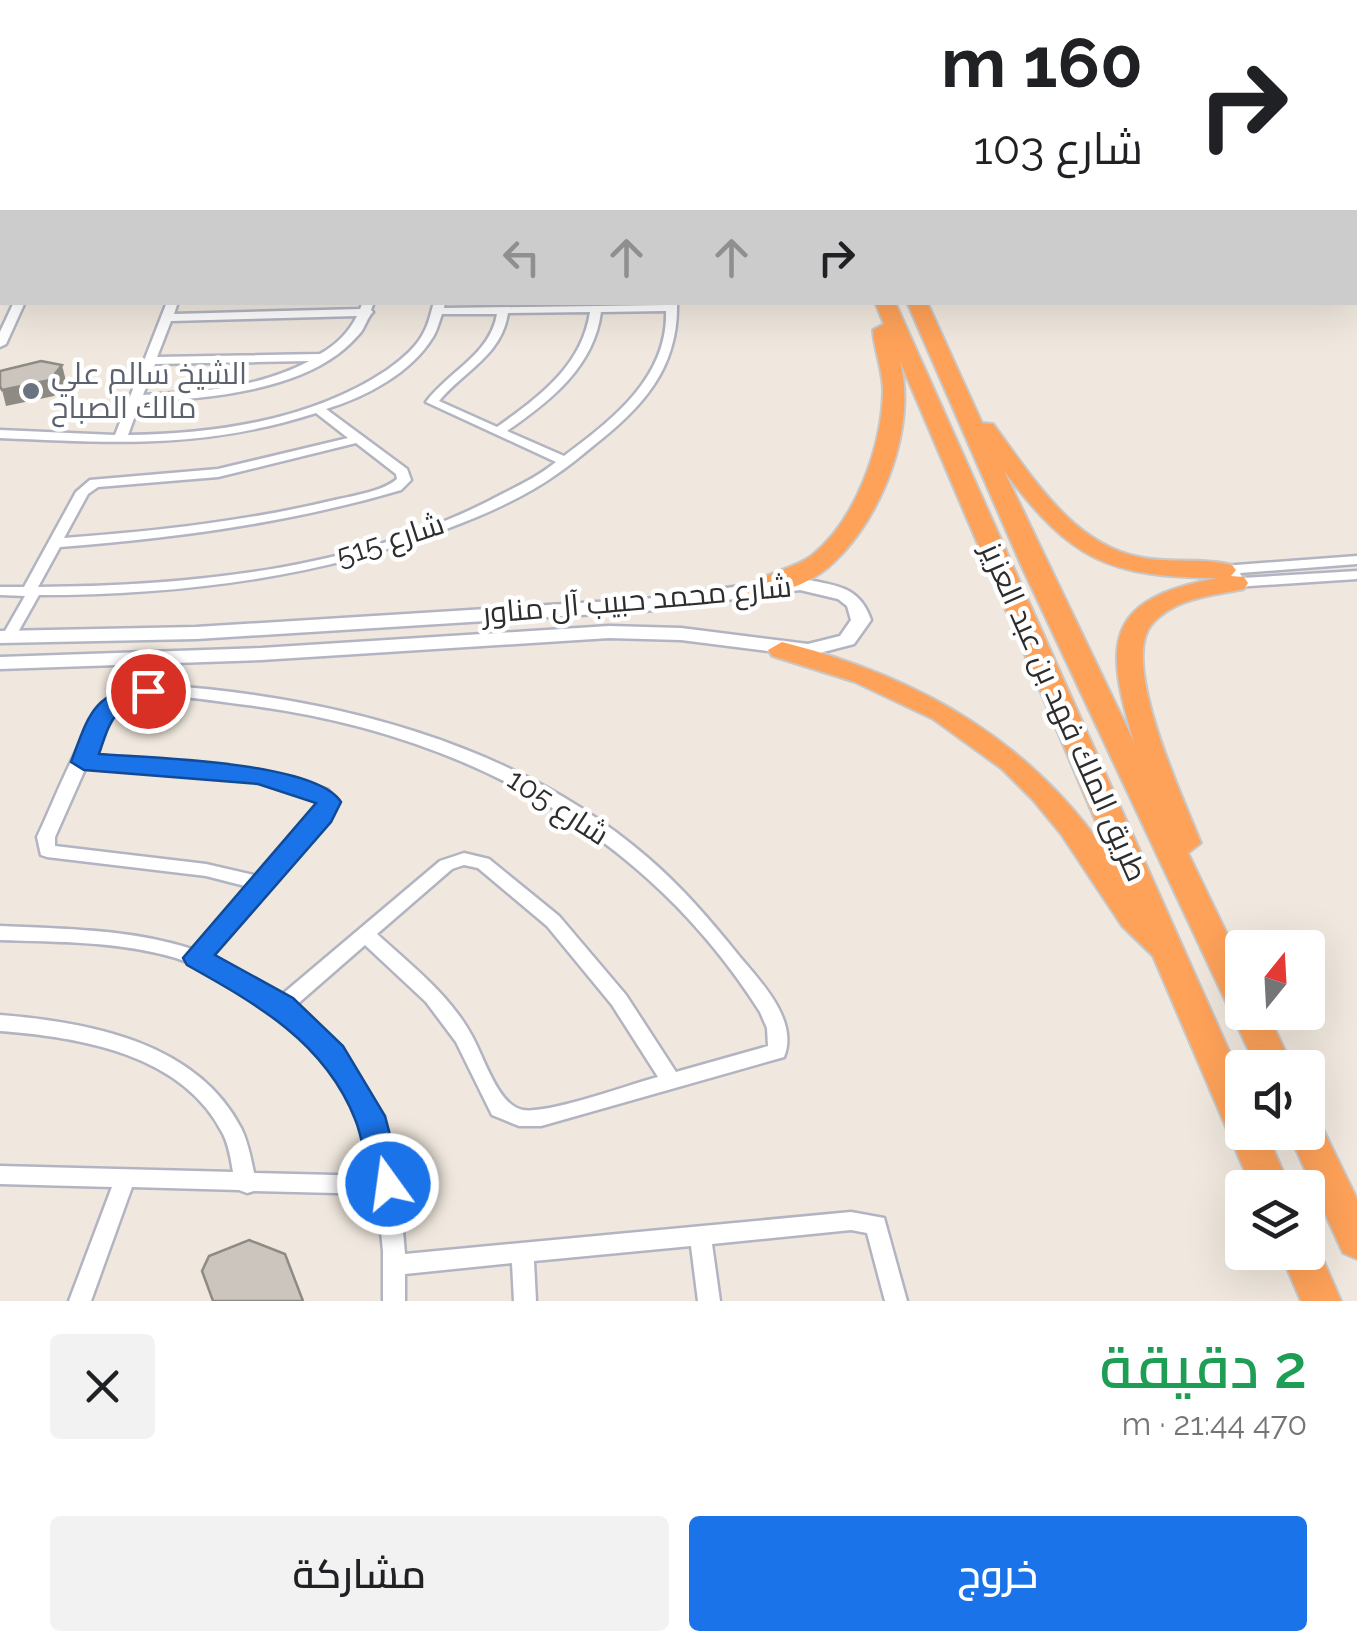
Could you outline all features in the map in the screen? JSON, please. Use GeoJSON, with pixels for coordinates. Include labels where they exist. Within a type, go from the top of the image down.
{"type":"FeatureCollection","features":[{"type":"Feature","properties":{"kind":"highway","name":"طريق الملك فهد بن عبد العزيز"},"geometry":{"type":"LineString","coordinates":[[919,305],[1035,568],[1225,961]]}},
{"type":"Feature","properties":{"kind":"highway","name":"طريق الملك فهد بن عبد العزيز"},"geometry":{"type":"LineString","coordinates":[[886,306],[1225,1081]]}},
{"type":"Feature","properties":{"kind":"highway"},"geometry":{"type":"LineString","coordinates":[[756,592],[795,577],[833,550],[847,532],[878,466],[890,435],[894,404],[894,381],[882,332],[886,306]]}},
{"type":"Feature","properties":{"kind":"highway"},"geometry":{"type":"LineString","coordinates":[[956,391],[1052,518],[1084,547],[1141,568],[1229,576]]}},
{"type":"Feature","properties":{"kind":"highway"},"geometry":{"type":"LineString","coordinates":[[1222,954],[1136,697],[1128,651],[1139,622],[1166,600],[1229,576]]}},
{"type":"Feature","properties":{"kind":"highway"},"geometry":{"type":"LineString","coordinates":[[782,650],[892,686],[987,741],[1064,816],[1126,910],[1171,956]]}},
{"type":"Feature","properties":{"kind":"highway"},"geometry":{"type":"LineString","coordinates":[[1314,1150],[1357,1241]]}},
{"type":"Feature","properties":{"kind":"highway"},"geometry":{"type":"LineString","coordinates":[[1308,1270],[1321,1301]]}},
{"type":"Feature","properties":{"kind":"main road","name":"شارع محمد حبيب آل مناور"},"geometry":{"type":"LineString","coordinates":[[0,663],[243,654],[608,632],[707,636],[782,650],[820,649],[847,640],[860,626],[859,609],[845,595],[821,586],[792,584],[645,605],[228,632],[4,638]]}},
{"type":"Feature","properties":{"kind":"street"},"geometry":{"type":"LineString","coordinates":[[120,438],[172,305]]}},
{"type":"Feature","properties":{"kind":"street"},"geometry":{"type":"LineString","coordinates":[[0,434],[120,438],[216,433],[316,408],[395,370],[427,341],[439,307],[503,310],[671,305]]}},
{"type":"Feature","properties":{"kind":"street","name":"شارع 515"},"geometry":{"type":"LineString","coordinates":[[0,591],[131,591],[211,583],[336,558],[482,508],[566,462],[605,432],[652,382],[670,345],[674,326],[671,305]]}},
{"type":"Feature","properties":{"kind":"street"},"geometry":{"type":"LineString","coordinates":[[167,318],[368,308]]}},
{"type":"Feature","properties":{"kind":"street"},"geometry":{"type":"LineString","coordinates":[[134,400],[240,388],[325,357],[350,336],[368,308]]}},
{"type":"Feature","properties":{"kind":"street"},"geometry":{"type":"LineString","coordinates":[[498,432],[558,385],[591,336],[596,308]]}},
{"type":"Feature","properties":{"kind":"street"},"geometry":{"type":"LineString","coordinates":[[503,310],[502,324],[484,356],[432,402],[566,462]]}},
{"type":"Feature","properties":{"kind":"street"},"geometry":{"type":"LineString","coordinates":[[0,344],[5,324]]}},
{"type":"Feature","properties":{"kind":"street"},"geometry":{"type":"LineString","coordinates":[[150,361],[325,357]]}},
{"type":"Feature","properties":{"kind":"street"},"geometry":{"type":"LineString","coordinates":[[56,543],[222,530],[358,499],[404,480],[402,472],[316,408]]}},
{"type":"Feature","properties":{"kind":"street"},"geometry":{"type":"LineString","coordinates":[[4,638],[84,492],[95,483],[218,473],[358,439]]}},
{"type":"Feature","properties":{"kind":"street"},"geometry":{"type":"LineString","coordinates":[[1229,576],[1357,560]]}},
{"type":"Feature","properties":{"kind":"street"},"geometry":{"type":"LineString","coordinates":[[1229,576],[1357,575]]}},
{"type":"Feature","properties":{"kind":"street","name":"شارع 105"},"geometry":{"type":"LineString","coordinates":[[260,884],[206,870],[47,851],[46,838],[84,762],[100,716],[122,695],[148,691],[246,699],[344,716],[498,768],[567,807],[665,883],[723,945],[774,1017],[778,1050],[541,1118],[519,1118],[499,1109],[463,1037],[432,997],[366,934]]}},
{"type":"Feature","properties":{"kind":"street"},"geometry":{"type":"LineString","coordinates":[[84,762],[259,776],[322,794],[329,802],[322,816],[196,958]]}},
{"type":"Feature","properties":{"kind":"street"},"geometry":{"type":"LineString","coordinates":[[283,1006],[446,865],[464,859],[483,862],[553,921],[618,1000],[671,1081]]}},
{"type":"Feature","properties":{"kind":"street"},"geometry":{"type":"LineString","coordinates":[[0,933],[99,937],[196,958],[283,1006],[332,1054],[370,1116],[388,1184],[394,1301]]}},
{"type":"Feature","properties":{"kind":"street"},"geometry":{"type":"LineString","coordinates":[[0,1023],[78,1030],[166,1065],[206,1098],[232,1131],[246,1184]]}},
{"type":"Feature","properties":{"kind":"street"},"geometry":{"type":"LineString","coordinates":[[0,1176],[388,1184]]}},
{"type":"Feature","properties":{"kind":"street"},"geometry":{"type":"LineString","coordinates":[[80,1301],[125,1179]]}},
{"type":"Feature","properties":{"kind":"street"},"geometry":{"type":"LineString","coordinates":[[395,1266],[851,1220],[876,1225],[896,1301]]}},
{"type":"Feature","properties":{"kind":"street"},"geometry":{"type":"LineString","coordinates":[[700,1236],[708,1301]]}},
{"type":"Feature","properties":{"kind":"street"},"geometry":{"type":"LineString","coordinates":[[523,1255],[525,1301]]}},
{"type":"Feature","properties":{"kind":"building"},"geometry":{"type":"Polygon","coordinates":[[[41,361],[62,365],[50,380],[2,390],[0,371],[41,361]]]}},
{"type":"Feature","properties":{"kind":"building"},"geometry":{"type":"Polygon","coordinates":[[[249,1240],[285,1254],[303,1301],[213,1301],[202,1271],[209,1256],[249,1240]]]}},
{"type":"Feature","properties":{"kind":"place","name":"الشيخ سالم علي مالك الصباح"},"geometry":{"type":"Point","coordinates":[31,391]}},
{"type":"Feature","properties":{"kind":"route"},"geometry":{"type":"LineString","coordinates":[[148,691],[122,695],[100,716],[84,762],[181,766],[259,776],[322,794],[329,802],[322,816],[196,958],[283,1006],[332,1054],[370,1116],[388,1184]]}}]}
